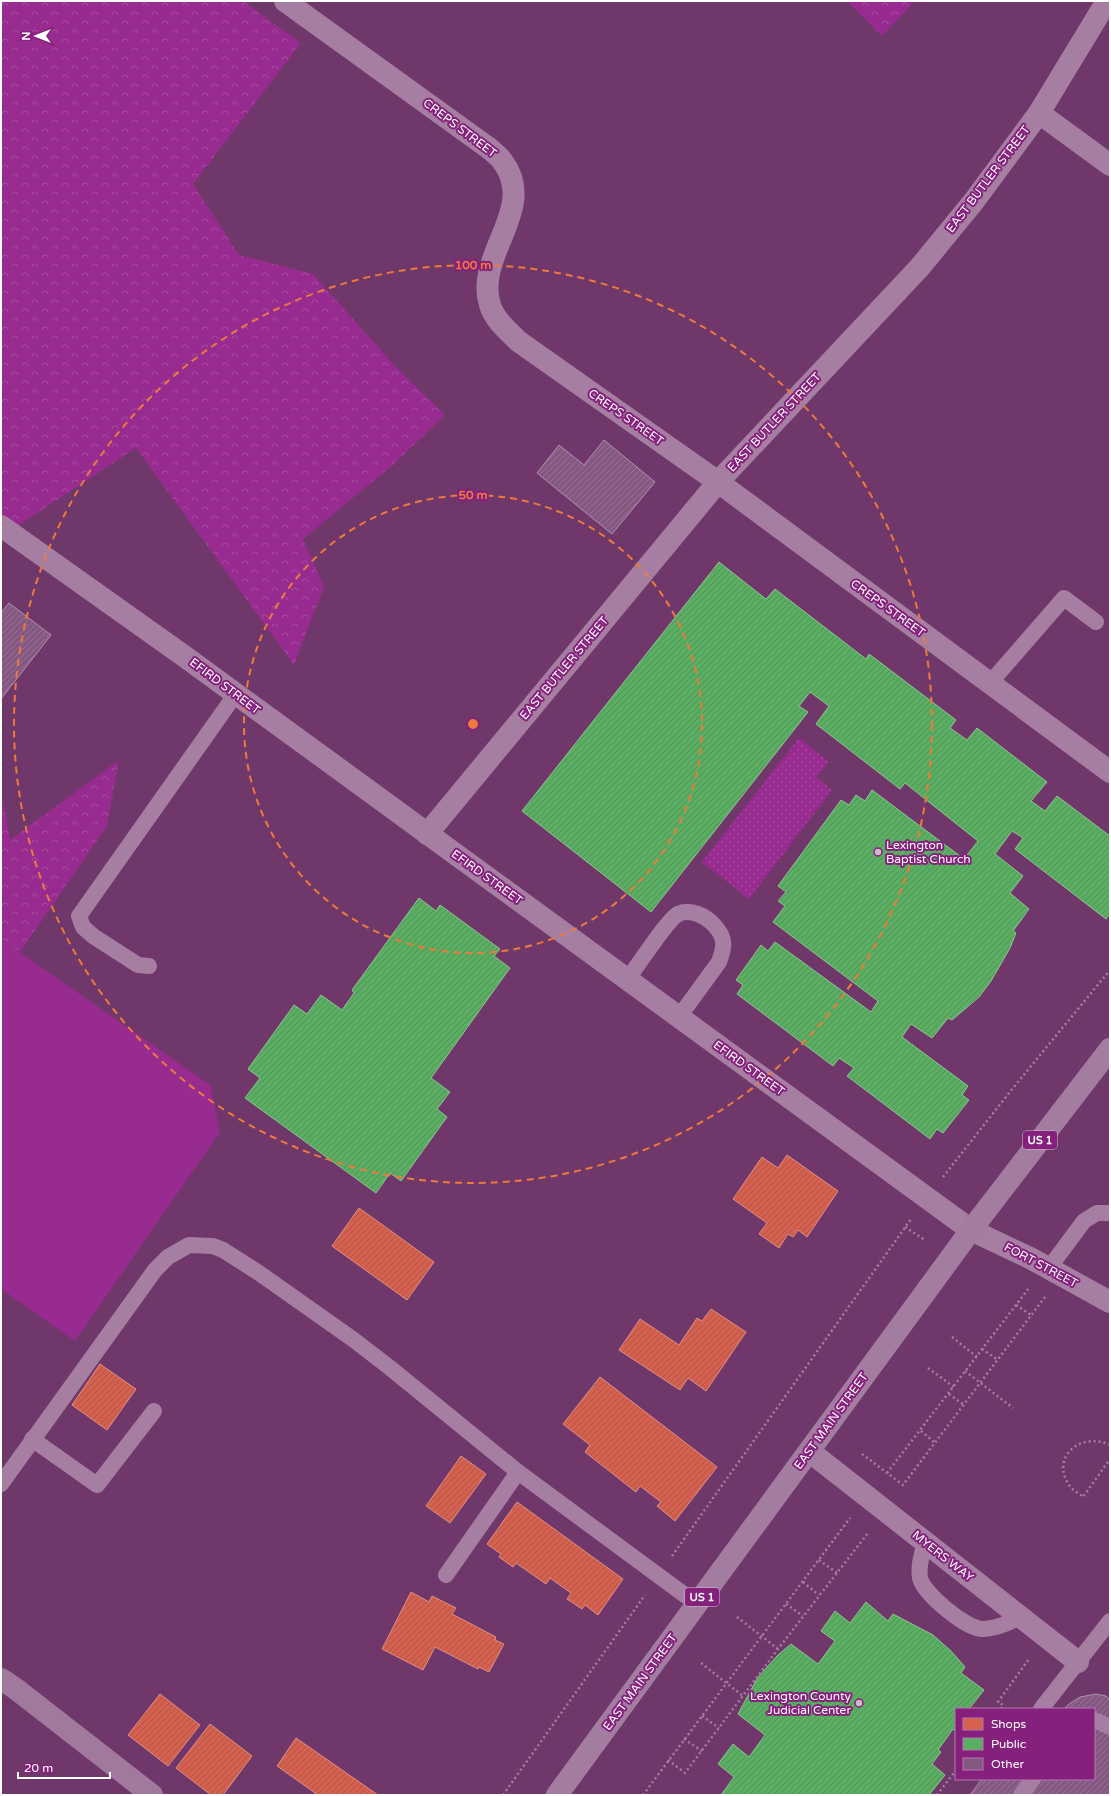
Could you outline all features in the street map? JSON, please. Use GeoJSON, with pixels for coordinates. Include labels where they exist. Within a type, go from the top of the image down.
{"type":"FeatureCollection","features":[{"type":"Feature","properties":{"kind":"main road","name":"EAST MAIN STREET"},"geometry":{"type":"LineString","coordinates":[[557,1795],[971,1230],[1110,1049]]}},
{"type":"Feature","properties":{"kind":"main road"},"geometry":{"type":"LineString","coordinates":[[1,1679],[16,1689],[152,1795]]}},
{"type":"Feature","properties":{"kind":"street","name":"CREPS STREET"},"geometry":{"type":"LineString","coordinates":[[284,1],[490,149],[503,162],[512,180],[514,197],[510,218],[492,260],[487,280],[490,306],[502,325],[518,341],[718,482],[1110,772]]}},
{"type":"Feature","properties":{"kind":"street","name":"EAST BUTLER STREET"},"geometry":{"type":"LineString","coordinates":[[427,834],[718,482],[920,267],[974,201],[1039,113],[1107,1]]}},
{"type":"Feature","properties":{"kind":"street"},"geometry":{"type":"LineString","coordinates":[[1039,113],[1110,165]]}},
{"type":"Feature","properties":{"kind":"street","name":"EFIRD STREET"},"geometry":{"type":"LineString","coordinates":[[1,526],[184,656],[235,695],[971,1230]]}},
{"type":"Feature","properties":{"kind":"street","name":"FORT STREET"},"geometry":{"type":"LineString","coordinates":[[971,1230],[1049,1268],[1110,1302]]}},
{"type":"Feature","properties":{"kind":"street","name":"MYERS WAY"},"geometry":{"type":"LineString","coordinates":[[809,1451],[1078,1662]]}},
{"type":"Feature","properties":{"kind":"lane"},"geometry":{"type":"LineString","coordinates":[[990,683],[1064,598],[1096,622]]}},
{"type":"Feature","properties":{"kind":"lane"},"geometry":{"type":"LineString","coordinates":[[149,966],[138,965],[93,936],[83,927],[79,916],[235,695]]}},
{"type":"Feature","properties":{"kind":"lane"},"geometry":{"type":"LineString","coordinates":[[628,980],[669,923],[678,914],[694,912],[714,925],[724,940],[723,952],[719,962],[679,1017]]}},
{"type":"Feature","properties":{"kind":"lane"},"geometry":{"type":"LineString","coordinates":[[1049,1268],[1084,1220],[1097,1213],[1110,1213]]}},
{"type":"Feature","properties":{"kind":"lane"},"geometry":{"type":"LineString","coordinates":[[1,1484],[155,1270],[168,1257],[179,1250],[189,1245],[203,1245],[222,1250],[253,1269],[348,1336],[389,1367],[518,1472],[697,1604]]}},
{"type":"Feature","properties":{"kind":"lane"},"geometry":{"type":"LineString","coordinates":[[32,1439],[97,1485],[154,1411]]}},
{"type":"Feature","properties":{"kind":"lane"},"geometry":{"type":"LineString","coordinates":[[446,1575],[518,1472]]}},
{"type":"Feature","properties":{"kind":"lane"},"geometry":{"type":"LineString","coordinates":[[925,1542],[919,1568],[920,1580],[925,1588],[958,1618],[973,1627],[982,1629],[1007,1624],[1020,1617]]}},
{"type":"Feature","properties":{"kind":"lane"},"geometry":{"type":"LineString","coordinates":[[1042,1708],[1110,1620]]}},
{"type":"Feature","properties":{"kind":"lane"},"geometry":{"type":"LineString","coordinates":[[1095,1720],[1110,1727]]}},
{"type":"Feature","properties":{"kind":"lane"},"geometry":{"type":"LineString","coordinates":[[1021,1795],[1032,1780]]}},
{"type":"Feature","properties":{"kind":"path"},"geometry":{"type":"LineString","coordinates":[[503,1795],[905,1227],[1013,1088],[1110,970]]}},
{"type":"Feature","properties":{"kind":"path"},"geometry":{"type":"LineString","coordinates":[[905,1227],[925,1240]]}},
{"type":"Feature","properties":{"kind":"path"},"geometry":{"type":"LineString","coordinates":[[888,1473],[1031,1285]]}},
{"type":"Feature","properties":{"kind":"path"},"geometry":{"type":"LineString","coordinates":[[862,1454],[903,1485],[1047,1294]]}},
{"type":"Feature","properties":{"kind":"path"},"geometry":{"type":"LineString","coordinates":[[1016,1305],[1031,1315]]}},
{"type":"Feature","properties":{"kind":"path"},"geometry":{"type":"LineString","coordinates":[[952,1337],[976,1357]]}},
{"type":"Feature","properties":{"kind":"path"},"geometry":{"type":"LineString","coordinates":[[982,1349],[998,1360]]}},
{"type":"Feature","properties":{"kind":"path"},"geometry":{"type":"LineString","coordinates":[[928,1368],[954,1387]]}},
{"type":"Feature","properties":{"kind":"path"},"geometry":{"type":"LineString","coordinates":[[965,1371],[1013,1408]]}},
{"type":"Feature","properties":{"kind":"path"},"geometry":{"type":"LineString","coordinates":[[949,1394],[964,1405]]}},
{"type":"Feature","properties":{"kind":"path"},"geometry":{"type":"LineString","coordinates":[[920,1431],[935,1443]]}},
{"type":"Feature","properties":{"kind":"path"},"geometry":{"type":"LineString","coordinates":[[1110,1445],[1098,1440],[1090,1440],[1083,1441],[1071,1450],[1066,1457],[1064,1471],[1070,1486],[1083,1497],[1110,1459]]}},
{"type":"Feature","properties":{"kind":"path"},"geometry":{"type":"LineString","coordinates":[[643,1795],[851,1516]]}},
{"type":"Feature","properties":{"kind":"path"},"geometry":{"type":"LineString","coordinates":[[668,1760],[685,1773],[819,1595],[870,1531]]}},
{"type":"Feature","properties":{"kind":"path"},"geometry":{"type":"LineString","coordinates":[[819,1560],[837,1573]]}},
{"type":"Feature","properties":{"kind":"path"},"geometry":{"type":"LineString","coordinates":[[802,1582],[819,1595]]}},
{"type":"Feature","properties":{"kind":"path"},"geometry":{"type":"LineString","coordinates":[[786,1604],[803,1616]]}},
{"type":"Feature","properties":{"kind":"path"},"geometry":{"type":"LineString","coordinates":[[737,1617],[778,1649]]}},
{"type":"Feature","properties":{"kind":"path"},"geometry":{"type":"LineString","coordinates":[[701,1663],[743,1696]]}},
{"type":"Feature","properties":{"kind":"path"},"geometry":{"type":"LineString","coordinates":[[702,1716],[719,1728]]}},
{"type":"Feature","properties":{"kind":"path"},"geometry":{"type":"LineString","coordinates":[[684,1739],[702,1751]]}},
{"type":"Feature","properties":{"kind":"path"},"geometry":{"type":"LineString","coordinates":[[937,1795],[955,1771]]}},
{"type":"Feature","properties":{"kind":"green space"},"geometry":{"type":"Polygon","coordinates":[[[1,1],[243,1],[301,43],[193,184],[239,255],[313,274],[393,364],[445,415],[394,464],[303,539],[324,587],[294,665],[136,448],[16,527],[1,515],[1,1]]]}},
{"type":"Feature","properties":{"kind":"green space"},"geometry":{"type":"Polygon","coordinates":[[[847,1],[915,1],[882,36],[847,1]]]}},
{"type":"Feature","properties":{"kind":"green space"},"geometry":{"type":"Polygon","coordinates":[[[799,738],[829,762],[816,777],[832,790],[749,899],[702,862],[799,738]]]}},
{"type":"Feature","properties":{"kind":"green space"},"geometry":{"type":"Polygon","coordinates":[[[119,760],[107,826],[20,952],[1,939],[1,790],[10,840],[119,760]]]}},
{"type":"Feature","properties":{"kind":"green space"},"geometry":{"type":"Polygon","coordinates":[[[1,939],[210,1085],[220,1132],[75,1341],[1,1289],[1,939]]]}},
{"type":"Feature","properties":{"kind":"building: Shops"},"geometry":{"type":"Polygon","coordinates":[[[787,1155],[838,1191],[807,1237],[798,1230],[793,1237],[788,1234],[779,1248],[759,1234],[767,1223],[733,1199],[762,1157],[778,1168],[787,1155]]]}},
{"type":"Feature","properties":{"kind":"building: Shops"},"geometry":{"type":"Polygon","coordinates":[[[359,1208],[434,1262],[407,1300],[332,1246],[359,1208]]]}},
{"type":"Feature","properties":{"kind":"building: Shops"},"geometry":{"type":"Polygon","coordinates":[[[711,1309],[746,1332],[706,1391],[688,1378],[680,1390],[619,1350],[640,1319],[679,1345],[697,1318],[702,1321],[711,1309]]]}},
{"type":"Feature","properties":{"kind":"building: Shops"},"geometry":{"type":"Polygon","coordinates":[[[100,1364],[136,1389],[107,1430],[72,1405],[100,1364]]]}},
{"type":"Feature","properties":{"kind":"building: Shops"},"geometry":{"type":"Polygon","coordinates":[[[600,1377],[717,1467],[675,1521],[657,1506],[661,1502],[640,1486],[636,1492],[585,1452],[590,1445],[563,1424],[600,1377]]]}},
{"type":"Feature","properties":{"kind":"building: Shops"},"geometry":{"type":"Polygon","coordinates":[[[461,1456],[486,1474],[450,1523],[426,1506],[461,1456]]]}},
{"type":"Feature","properties":{"kind":"building: Shops"},"geometry":{"type":"Polygon","coordinates":[[[517,1502],[623,1579],[598,1615],[585,1605],[582,1609],[567,1599],[571,1593],[550,1578],[546,1584],[516,1563],[513,1567],[499,1557],[501,1554],[487,1544],[517,1502]]]}},
{"type":"Feature","properties":{"kind":"building: Shops"},"geometry":{"type":"Polygon","coordinates":[[[411,1592],[429,1602],[432,1596],[456,1608],[452,1614],[496,1637],[495,1640],[504,1644],[489,1672],[479,1667],[478,1669],[435,1647],[423,1670],[382,1649],[411,1592]]]}},
{"type":"Feature","properties":{"kind":"building: Shops"},"geometry":{"type":"Polygon","coordinates":[[[160,1694],[200,1725],[168,1766],[128,1735],[160,1694]]]}},
{"type":"Feature","properties":{"kind":"building: Shops"},"geometry":{"type":"Polygon","coordinates":[[[210,1724],[252,1756],[223,1795],[211,1795],[176,1768],[210,1724]]]}},
{"type":"Feature","properties":{"kind":"building: Shops"},"geometry":{"type":"Polygon","coordinates":[[[296,1738],[378,1795],[318,1795],[277,1766],[296,1738]]]}},
{"type":"Feature","properties":{"kind":"building: Public","name":"Lexington Baptist Church"},"geometry":{"type":"Polygon","coordinates":[[[719,562],[766,599],[775,589],[866,659],[869,654],[956,720],[950,728],[967,740],[977,728],[1047,782],[1031,801],[1045,811],[1057,796],[1110,836],[1110,913],[1106,919],[1015,849],[1023,838],[1012,831],[995,854],[1023,876],[1010,893],[1029,909],[1013,931],[1016,933],[1010,948],[991,981],[979,997],[952,1020],[948,1018],[932,1038],[911,1024],[902,1037],[968,1086],[962,1095],[969,1100],[943,1133],[937,1129],[930,1139],[847,1076],[854,1068],[839,1058],[833,1066],[737,994],[743,985],[736,980],[761,945],[768,951],[775,942],[871,1012],[878,1001],[773,922],[785,906],[778,901],[786,892],[778,886],[841,800],[849,805],[856,795],[865,801],[872,790],[964,859],[978,841],[905,783],[900,789],[816,724],[829,706],[810,692],[799,706],[808,712],[651,912],[522,811],[719,562]]]}},
{"type":"Feature","properties":{"kind":"building: Public"},"geometry":{"type":"Polygon","coordinates":[[[419,898],[436,911],[440,905],[500,949],[494,956],[510,968],[431,1078],[450,1092],[437,1109],[447,1117],[401,1181],[390,1173],[376,1193],[245,1098],[260,1078],[248,1069],[294,1005],[307,1014],[321,995],[342,1010],[354,993],[352,990],[419,898]]]}},
{"type":"Feature","properties":{"kind":"building: Public","name":"Lexington County Judicial Center"},"geometry":{"type":"Polygon","coordinates":[[[866,1602],[888,1621],[893,1614],[933,1635],[951,1651],[965,1667],[961,1673],[984,1690],[970,1708],[955,1708],[955,1731],[953,1729],[938,1750],[941,1752],[932,1764],[945,1775],[929,1795],[721,1795],[734,1777],[718,1764],[733,1744],[749,1757],[765,1735],[738,1714],[758,1677],[778,1655],[791,1644],[818,1664],[835,1641],[821,1631],[835,1611],[850,1623],[866,1602]]]}},
{"type":"Feature","properties":{"kind":"building: Other"},"geometry":{"type":"Polygon","coordinates":[[[604,440],[655,482],[612,534],[537,473],[559,445],[584,465],[604,440]]]}},
{"type":"Feature","properties":{"kind":"building: Other"},"geometry":{"type":"Polygon","coordinates":[[[9,603],[51,635],[1,699],[1,613],[9,603]]]}},
{"type":"Feature","properties":{"kind":"building: Other"},"geometry":{"type":"Polygon","coordinates":[[[1096,1694],[1106,1696],[1110,1700],[1110,1795],[970,1795],[981,1780],[1095,1780],[1095,1708],[1065,1708],[1080,1697],[1096,1694]]]}},
{"type":"Feature","properties":{"kind":"place","name":"Lexington Baptist Church"},"geometry":{"type":"Point","coordinates":[878,852]}},
{"type":"Feature","properties":{"kind":"place","name":"Lexington County Judicial Center"},"geometry":{"type":"Point","coordinates":[859,1703]}}]}
